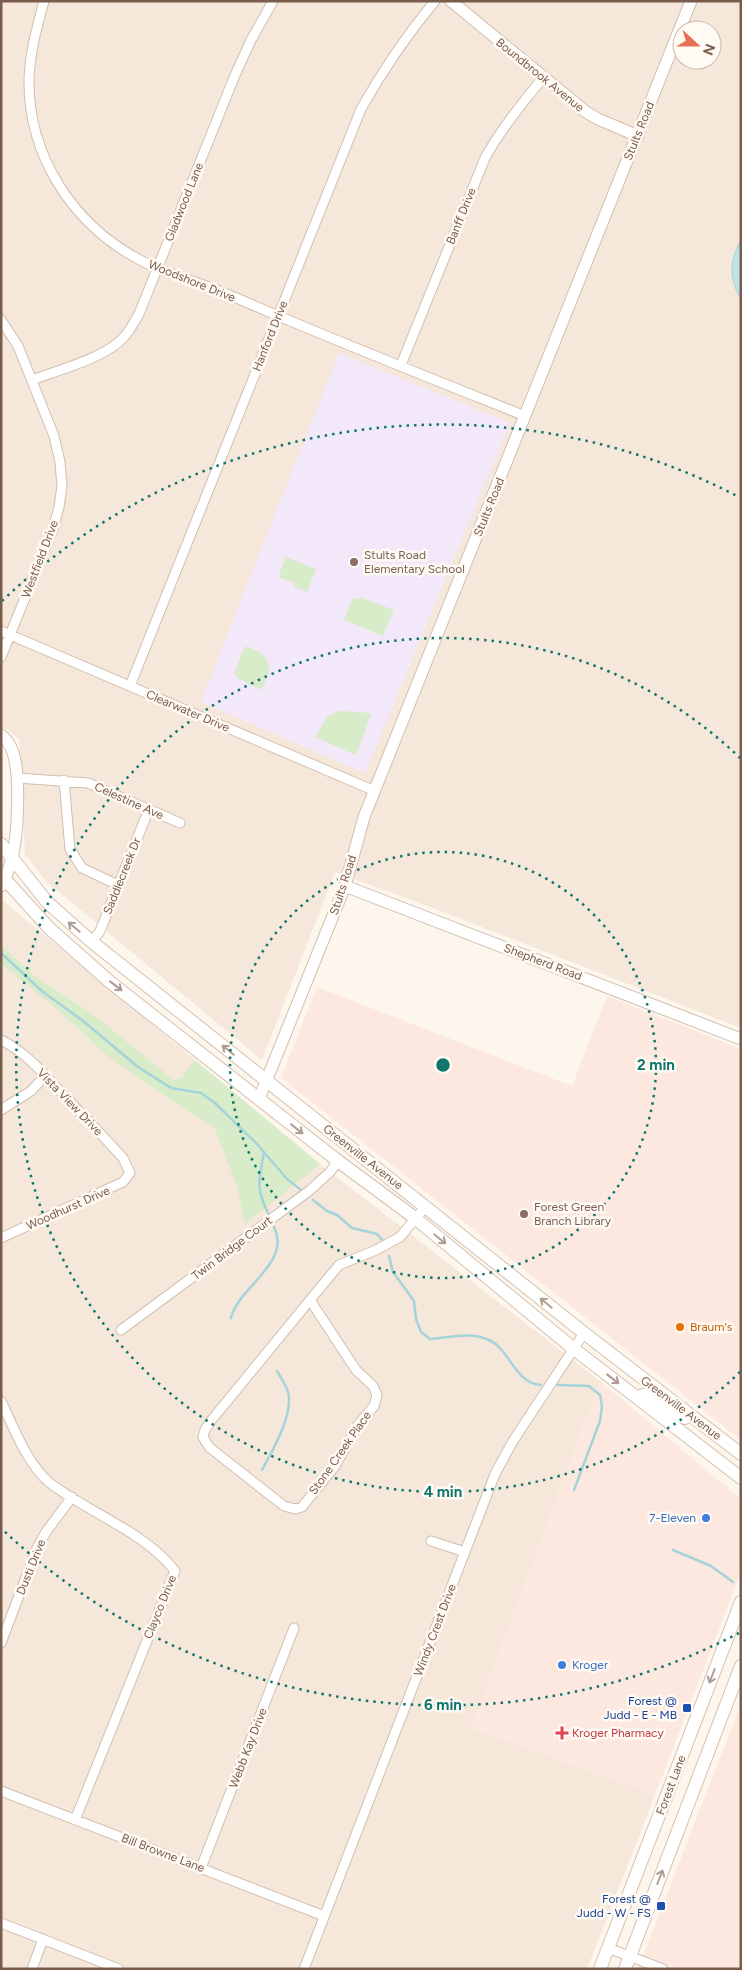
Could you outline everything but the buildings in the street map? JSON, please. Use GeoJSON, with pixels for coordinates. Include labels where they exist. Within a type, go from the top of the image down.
{"type":"FeatureCollection","features":[{"type":"Feature","properties":{"kind":"main road","name":"Greenville Avenue"},"geometry":{"type":"LineString","coordinates":[[1,844],[47,902],[92,942],[584,1334],[741,1454]]}},
{"type":"Feature","properties":{"kind":"main road","name":"Greenville Avenue"},"geometry":{"type":"LineString","coordinates":[[2,880],[74,952],[259,1099],[415,1218],[574,1349],[741,1478]]}},
{"type":"Feature","properties":{"kind":"main road"},"geometry":{"type":"LineString","coordinates":[[636,1397],[648,1394],[679,1416],[695,1419]]}},
{"type":"Feature","properties":{"kind":"main road","name":"Forest Lane"},"geometry":{"type":"LineString","coordinates":[[600,1969],[741,1602]]}},
{"type":"Feature","properties":{"kind":"main road"},"geometry":{"type":"LineString","coordinates":[[727,1638],[741,1638]]}},
{"type":"Feature","properties":{"kind":"main road","name":"Forest Lane"},"geometry":{"type":"LineString","coordinates":[[625,1969],[741,1666]]}},
{"type":"Feature","properties":{"kind":"main road"},"geometry":{"type":"LineString","coordinates":[[688,1740],[710,1747]]}},
{"type":"Feature","properties":{"kind":"main road"},"geometry":{"type":"LineString","coordinates":[[652,1834],[673,1843]]}},
{"type":"Feature","properties":{"kind":"street","name":"Woodshore Drive"},"geometry":{"type":"LineString","coordinates":[[44,1],[32,50],[29,78],[32,118],[44,159],[58,185],[71,203],[96,229],[139,259],[157,268],[525,416]]}},
{"type":"Feature","properties":{"kind":"street","name":"Gladwood Lane"},"geometry":{"type":"LineString","coordinates":[[32,380],[98,355],[124,338],[139,314],[235,75],[251,40],[273,1]]}},
{"type":"Feature","properties":{"kind":"street","name":"Hanford Drive"},"geometry":{"type":"LineString","coordinates":[[130,686],[361,109],[382,72],[407,35],[435,1]]}},
{"type":"Feature","properties":{"kind":"street","name":"Boundbrook Avenue"},"geometry":{"type":"LineString","coordinates":[[451,1],[586,112],[598,120],[638,136]]}},
{"type":"Feature","properties":{"kind":"street","name":"Stults Road"},"geometry":{"type":"LineString","coordinates":[[259,1099],[345,886],[358,836],[375,791],[691,1]]}},
{"type":"Feature","properties":{"kind":"street","name":"Banff Drive"},"geometry":{"type":"LineString","coordinates":[[401,366],[485,158],[512,115],[543,78]]}},
{"type":"Feature","properties":{"kind":"street","name":"Westfield Drive"},"geometry":{"type":"LineString","coordinates":[[1,320],[18,346],[54,436],[60,462],[62,486],[53,529],[1,657]]}},
{"type":"Feature","properties":{"kind":"street","name":"Clearwater Drive"},"geometry":{"type":"LineString","coordinates":[[1,631],[375,791]]}},
{"type":"Feature","properties":{"kind":"street"},"geometry":{"type":"LineString","coordinates":[[1,735],[12,750],[17,778],[16,839],[12,858],[2,880]]}},
{"type":"Feature","properties":{"kind":"street","name":"Celestine Ave"},"geometry":{"type":"LineString","coordinates":[[17,778],[88,783],[180,823]]}},
{"type":"Feature","properties":{"kind":"street"},"geometry":{"type":"LineString","coordinates":[[64,780],[70,849],[82,868],[118,886]]}},
{"type":"Feature","properties":{"kind":"street","name":"Saddlecreek Dr"},"geometry":{"type":"LineString","coordinates":[[92,942],[100,931],[149,809]]}},
{"type":"Feature","properties":{"kind":"street","name":"Shepherd Road"},"geometry":{"type":"LineString","coordinates":[[345,886],[740,1036]]}},
{"type":"Feature","properties":{"kind":"street","name":"Vista View Drive"},"geometry":{"type":"LineString","coordinates":[[1,1040],[12,1045],[45,1076],[123,1158],[130,1173]]}},
{"type":"Feature","properties":{"kind":"street"},"geometry":{"type":"LineString","coordinates":[[1,1110],[31,1091],[45,1076]]}},
{"type":"Feature","properties":{"kind":"street","name":"Twin Bridge Court"},"geometry":{"type":"LineString","coordinates":[[121,1330],[309,1191],[330,1172],[338,1160]]}},
{"type":"Feature","properties":{"kind":"street","name":"Woodhurst Drive"},"geometry":{"type":"LineString","coordinates":[[1,1238],[123,1182],[130,1173]]}},
{"type":"Feature","properties":{"kind":"street","name":"Stone Creek Place"},"geometry":{"type":"LineString","coordinates":[[310,1300],[356,1370],[373,1386],[377,1395],[374,1406],[358,1425],[335,1466],[302,1507],[295,1509],[284,1506],[209,1447],[203,1436],[205,1430],[210,1422],[310,1300],[339,1265],[376,1250],[400,1237],[425,1207]]}},
{"type":"Feature","properties":{"kind":"street","name":"Windy Crest Drive"},"geometry":{"type":"LineString","coordinates":[[304,1969],[495,1474],[518,1435],[584,1334]]}},
{"type":"Feature","properties":{"kind":"street","name":"Clayco Drive"},"geometry":{"type":"LineString","coordinates":[[1,1401],[26,1453],[49,1482],[166,1558],[175,1570],[75,1820]]}},
{"type":"Feature","properties":{"kind":"street","name":"Dusti Drive"},"geometry":{"type":"LineString","coordinates":[[1,1643],[38,1548],[46,1532],[72,1497]]}},
{"type":"Feature","properties":{"kind":"street"},"geometry":{"type":"LineString","coordinates":[[430,1541],[465,1552]]}},
{"type":"Feature","properties":{"kind":"street","name":"Webb Kay Drive"},"geometry":{"type":"LineString","coordinates":[[201,1868],[294,1628]]}},
{"type":"Feature","properties":{"kind":"street","name":"Bill Browne Lane"},"geometry":{"type":"LineString","coordinates":[[1,1791],[324,1916]]}},
{"type":"Feature","properties":{"kind":"street"},"geometry":{"type":"LineString","coordinates":[[1,1923],[119,1969]]}},
{"type":"Feature","properties":{"kind":"street"},"geometry":{"type":"LineString","coordinates":[[32,1969],[43,1939]]}},
{"type":"Feature","properties":{"kind":"street"},"geometry":{"type":"LineString","coordinates":[[608,1948],[663,1969]]}},
{"type":"Feature","properties":{"kind":"shaded area"},"geometry":{"type":"Polygon","coordinates":[[[1,1],[741,1],[741,1028],[335,872],[262,1060],[47,882],[25,854],[19,739],[1,725],[1,1]]]}},
{"type":"Feature","properties":{"kind":"shaded area","name":"Stults Road Elementary School"},"geometry":{"type":"Polygon","coordinates":[[[339,353],[510,423],[365,773],[201,702],[339,353]]]}},
{"type":"Feature","properties":{"kind":"shaded area"},"geometry":{"type":"Polygon","coordinates":[[[1,899],[320,1164],[600,1381],[471,1728],[655,1795],[587,1969],[1,1969],[1,899]]]}},
{"type":"Feature","properties":{"kind":"shaded area"},"geometry":{"type":"Polygon","coordinates":[[[317,987],[572,1086],[607,996],[741,1049],[741,1440],[281,1078],[317,987]]]}},
{"type":"Feature","properties":{"kind":"shaded area"},"geometry":{"type":"Polygon","coordinates":[[[600,1381],[741,1499],[741,1572],[655,1795],[470,1728],[600,1381]]]}},
{"type":"Feature","properties":{"kind":"shaded area"},"geometry":{"type":"Polygon","coordinates":[[[741,1704],[741,1969],[638,1969],[693,1827],[741,1704]]]}},
{"type":"Feature","properties":{"kind":"green space"},"geometry":{"type":"Polygon","coordinates":[[[286,557],[316,569],[307,592],[294,587],[295,583],[278,577],[286,557]]]}},
{"type":"Feature","properties":{"kind":"green space"},"geometry":{"type":"Polygon","coordinates":[[[360,597],[394,610],[383,636],[344,620],[353,598],[358,600],[360,597]]]}},
{"type":"Feature","properties":{"kind":"green space"},"geometry":{"type":"Polygon","coordinates":[[[245,646],[261,653],[268,662],[268,674],[262,690],[237,678],[234,673],[245,646]]]}},
{"type":"Feature","properties":{"kind":"green space"},"geometry":{"type":"Polygon","coordinates":[[[339,711],[371,714],[357,753],[353,754],[315,737],[328,716],[339,711]]]}},
{"type":"Feature","properties":{"kind":"green space"},"geometry":{"type":"Polygon","coordinates":[[[1,945],[34,976],[90,1012],[174,1080],[182,1077],[195,1060],[320,1164],[245,1224],[237,1186],[214,1127],[175,1103],[105,1054],[58,1010],[1,964],[1,945]]]}},
{"type":"Feature","properties":{"kind":"water"},"geometry":{"type":"Polygon","coordinates":[[[741,240],[741,299],[734,284],[732,270],[734,255],[741,240]]]}},
{"type":"Feature","properties":{"kind":"waterway"},"geometry":{"type":"LineString","coordinates":[[1,953],[43,992],[82,1020],[138,1067],[171,1088],[201,1093],[215,1103],[257,1144],[287,1179],[301,1190]]}},
{"type":"Feature","properties":{"kind":"waterway"},"geometry":{"type":"LineString","coordinates":[[264,1152],[259,1183],[261,1196],[268,1213]]}},
{"type":"Feature","properties":{"kind":"waterway"},"geometry":{"type":"LineString","coordinates":[[313,1200],[327,1211],[337,1215],[352,1228],[377,1234],[384,1242]]}},
{"type":"Feature","properties":{"kind":"waterway"},"geometry":{"type":"LineString","coordinates":[[231,1318],[243,1296],[262,1274],[276,1252],[278,1240],[274,1227]]}},
{"type":"Feature","properties":{"kind":"waterway"},"geometry":{"type":"LineString","coordinates":[[389,1256],[393,1272],[414,1301],[416,1319],[421,1332],[430,1339],[467,1335],[489,1340],[503,1351],[518,1373],[532,1383],[541,1385]]}},
{"type":"Feature","properties":{"kind":"waterway"},"geometry":{"type":"LineString","coordinates":[[262,1470],[281,1432],[288,1411],[288,1392],[277,1371]]}},
{"type":"Feature","properties":{"kind":"waterway"},"geometry":{"type":"LineString","coordinates":[[558,1385],[589,1386],[600,1395],[602,1406],[600,1421],[574,1490]]}},
{"type":"Feature","properties":{"kind":"waterway"},"geometry":{"type":"LineString","coordinates":[[673,1550],[711,1566],[733,1582]]}},
{"type":"Feature","properties":{"kind":"place","name":"Stults Road Elementary School"},"geometry":{"type":"Point","coordinates":[354,562]}},
{"type":"Feature","properties":{"kind":"place","name":"Forest Green Branch Library"},"geometry":{"type":"Point","coordinates":[524,1214]}},
{"type":"Feature","properties":{"kind":"place","name":"Braum's"},"geometry":{"type":"Point","coordinates":[680,1327]}},
{"type":"Feature","properties":{"kind":"place","name":"7-Eleven"},"geometry":{"type":"Point","coordinates":[706,1518]}},
{"type":"Feature","properties":{"kind":"place","name":"Kroger"},"geometry":{"type":"Point","coordinates":[562,1665]}},
{"type":"Feature","properties":{"kind":"place","name":"Forest @ Judd - E - MB"},"geometry":{"type":"Point","coordinates":[687,1708]}},
{"type":"Feature","properties":{"kind":"place","name":"Kroger Pharmacy"},"geometry":{"type":"Point","coordinates":[562,1733]}},
{"type":"Feature","properties":{"kind":"place","name":"Forest @ Judd - W - FS"},"geometry":{"type":"Point","coordinates":[661,1906]}}]}
